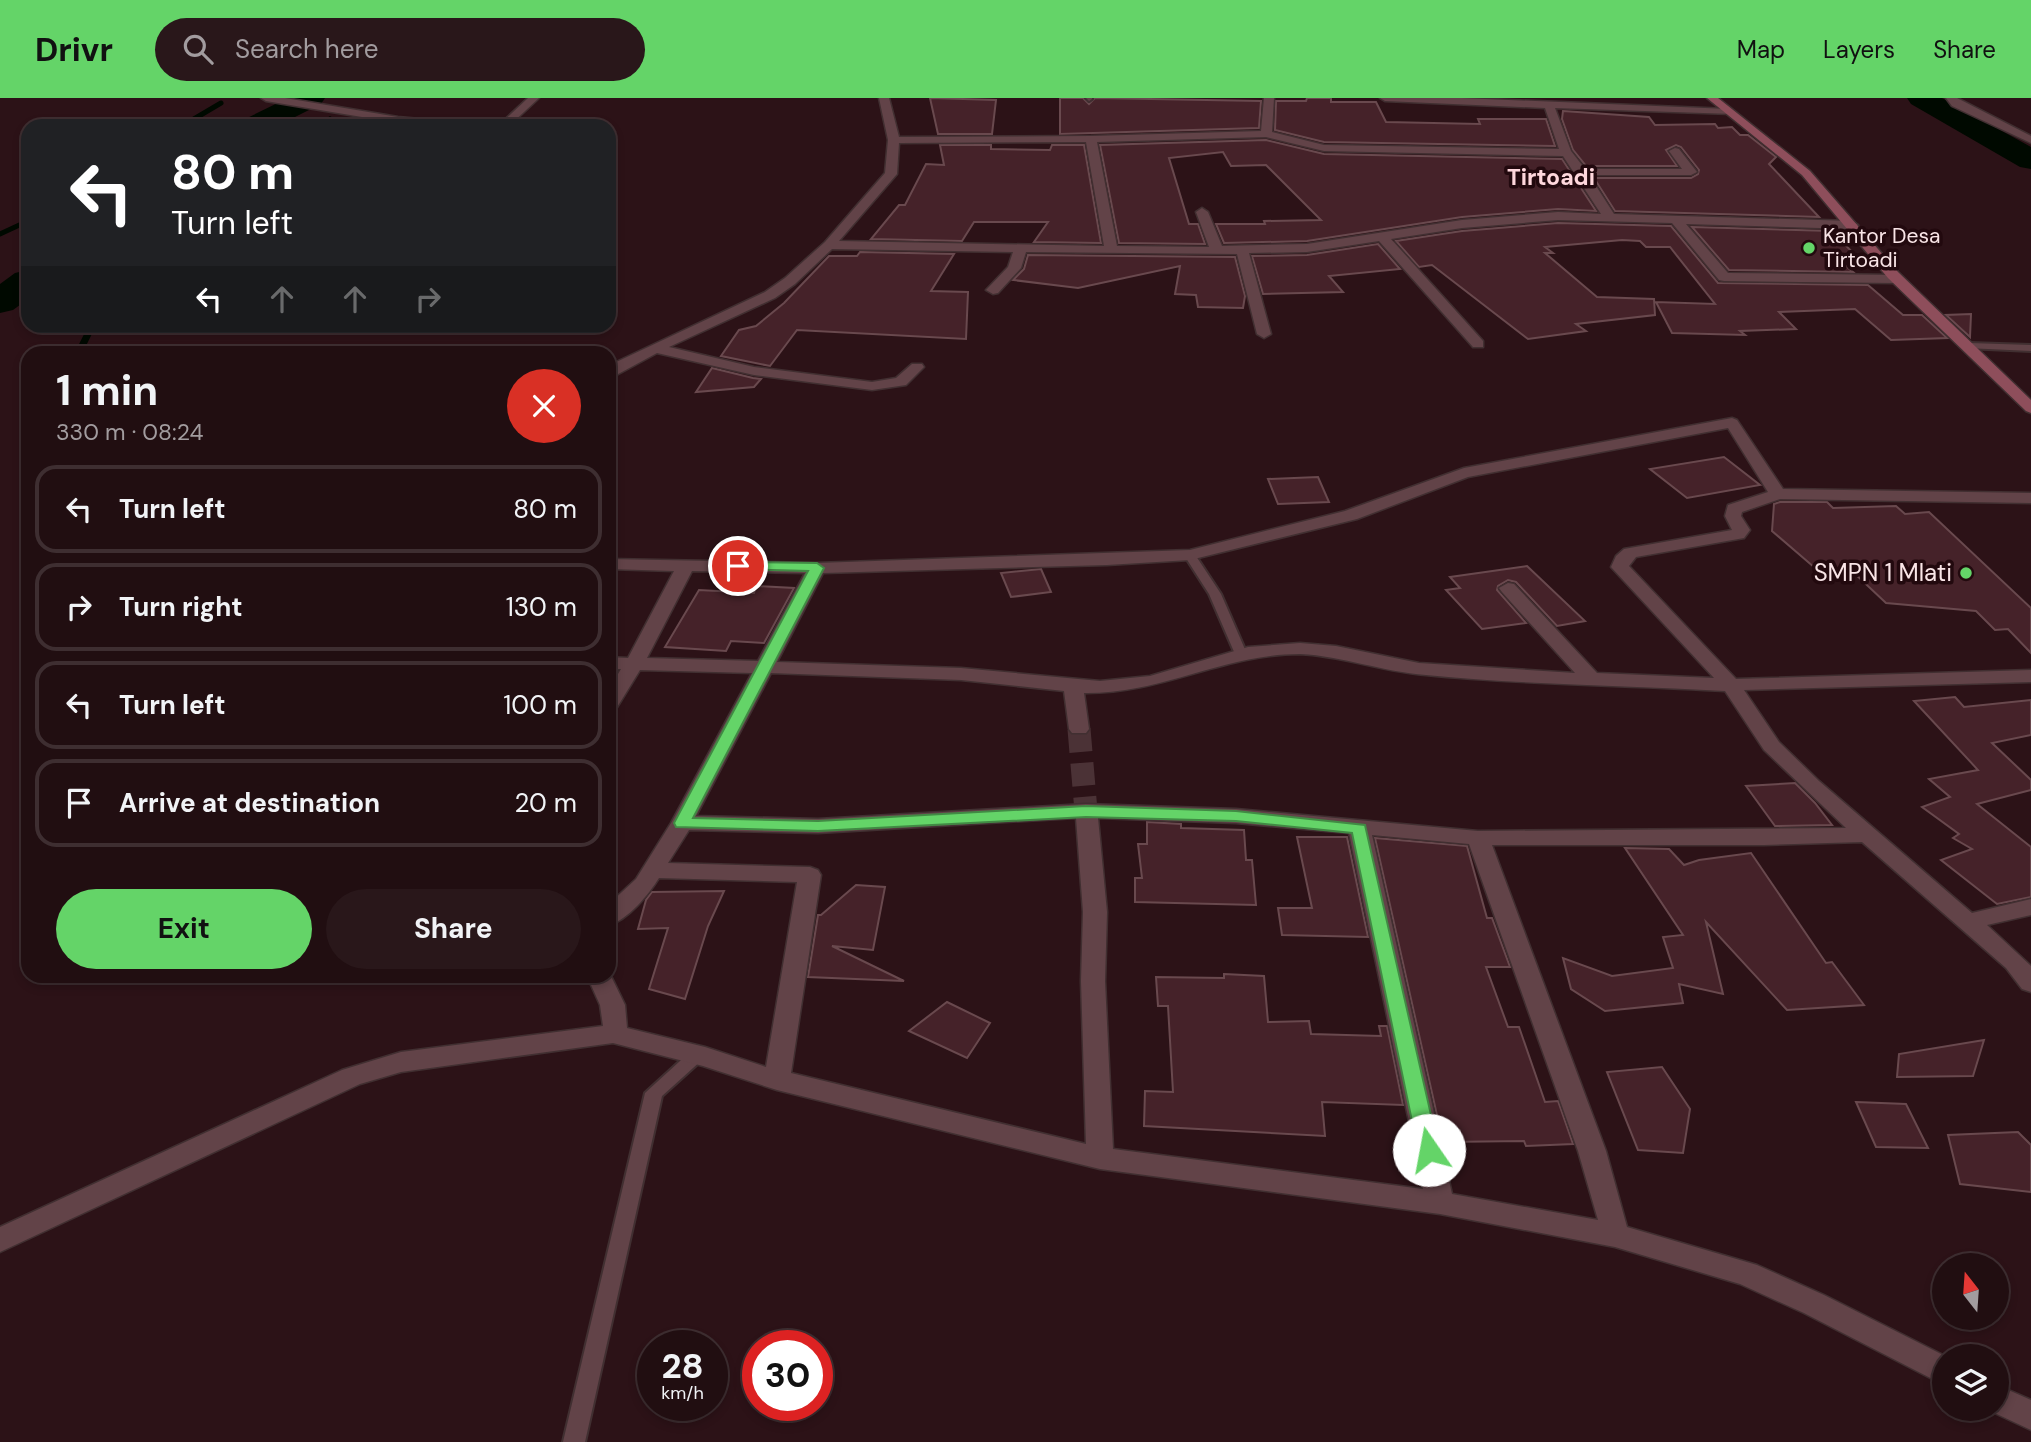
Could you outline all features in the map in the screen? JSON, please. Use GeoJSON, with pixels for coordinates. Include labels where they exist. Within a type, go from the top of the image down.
{"type":"FeatureCollection","features":[{"type":"Feature","properties":{"kind":"main road"},"geometry":{"type":"LineString","coordinates":[[1712,98],[1787,156],[1852,225],[1896,279],[2031,408]]}},
{"type":"Feature","properties":{"kind":"street"},"geometry":{"type":"LineString","coordinates":[[266,98],[391,119]]}},
{"type":"Feature","properties":{"kind":"street"},"geometry":{"type":"LineString","coordinates":[[511,119],[534,98]]}},
{"type":"Feature","properties":{"kind":"street"},"geometry":{"type":"LineString","coordinates":[[616,368],[770,295],[790,281],[829,245],[891,174],[894,140],[884,98]]}},
{"type":"Feature","properties":{"kind":"street"},"geometry":{"type":"LineString","coordinates":[[1266,134],[1269,98]]}},
{"type":"Feature","properties":{"kind":"street"},"geometry":{"type":"LineString","coordinates":[[1385,98],[1729,112]]}},
{"type":"Feature","properties":{"kind":"street"},"geometry":{"type":"LineString","coordinates":[[1951,98],[1956,104],[2031,140]]}},
{"type":"Feature","properties":{"kind":"street"},"geometry":{"type":"LineString","coordinates":[[1549,105],[1566,153],[1582,172],[1609,216]]}},
{"type":"Feature","properties":{"kind":"street"},"geometry":{"type":"LineString","coordinates":[[894,140],[1091,139],[1266,134],[1324,148],[1566,153]]}},
{"type":"Feature","properties":{"kind":"street"},"geometry":{"type":"LineString","coordinates":[[1091,139],[1111,249]]}},
{"type":"Feature","properties":{"kind":"street"},"geometry":{"type":"LineString","coordinates":[[1582,172],[1691,172],[1675,151]]}},
{"type":"Feature","properties":{"kind":"street"},"geometry":{"type":"LineString","coordinates":[[1202,212],[1217,251]]}},
{"type":"Feature","properties":{"kind":"street"},"geometry":{"type":"LineString","coordinates":[[829,245],[1217,251],[1307,248],[1508,219],[1609,216],[1852,225]]}},
{"type":"Feature","properties":{"kind":"street"},"geometry":{"type":"LineString","coordinates":[[1675,219],[1724,276],[1896,279]]}},
{"type":"Feature","properties":{"kind":"street"},"geometry":{"type":"LineString","coordinates":[[1384,237],[1478,344]]}},
{"type":"Feature","properties":{"kind":"street"},"geometry":{"type":"LineString","coordinates":[[993,290],[1014,268],[1021,247]]}},
{"type":"Feature","properties":{"kind":"street"},"geometry":{"type":"LineString","coordinates":[[1242,250],[1264,334]]}},
{"type":"Feature","properties":{"kind":"street"},"geometry":{"type":"LineString","coordinates":[[654,348],[754,371],[872,386],[901,382],[918,367]]}},
{"type":"Feature","properties":{"kind":"street"},"geometry":{"type":"LineString","coordinates":[[616,564],[817,568],[1107,560],[1190,555],[1351,515],[1464,473],[1732,423],[1777,494]]}},
{"type":"Feature","properties":{"kind":"street"},"geometry":{"type":"LineString","coordinates":[[2031,498],[1777,494],[1734,509],[1733,516],[1741,530],[1738,534],[1630,553],[1622,560],[1620,567],[1731,685],[1772,746],[1864,835],[2014,962],[2031,984]]}},
{"type":"Feature","properties":{"kind":"street"},"geometry":{"type":"LineString","coordinates":[[616,694],[685,565]]}},
{"type":"Feature","properties":{"kind":"street"},"geometry":{"type":"LineString","coordinates":[[616,910],[644,884],[682,823],[817,568]]}},
{"type":"Feature","properties":{"kind":"street"},"geometry":{"type":"LineString","coordinates":[[1508,588],[1593,681]]}},
{"type":"Feature","properties":{"kind":"street"},"geometry":{"type":"LineString","coordinates":[[616,663],[965,674],[1073,687],[1119,687],[1147,683],[1241,654],[1270,650],[1329,649],[1417,669],[1593,681],[1667,681],[1731,685],[2031,676]]}},
{"type":"Feature","properties":{"kind":"street"},"geometry":{"type":"LineString","coordinates":[[1073,687],[1079,729]]}},
{"type":"Feature","properties":{"kind":"street"},"geometry":{"type":"LineString","coordinates":[[682,823],[818,826],[1086,811],[1236,816],[1478,838],[1764,838],[1864,835]]}},
{"type":"Feature","properties":{"kind":"street"},"geometry":{"type":"LineString","coordinates":[[1086,811],[1095,912],[1093,981],[1100,1158]]}},
{"type":"Feature","properties":{"kind":"street"},"geometry":{"type":"LineString","coordinates":[[1359,828],[1440,1203]]}},
{"type":"Feature","properties":{"kind":"street"},"geometry":{"type":"LineString","coordinates":[[1478,838],[1592,1150],[1615,1235]]}},
{"type":"Feature","properties":{"kind":"street"},"geometry":{"type":"LineString","coordinates":[[652,870],[810,875],[777,1080]]}},
{"type":"Feature","properties":{"kind":"street"},"geometry":{"type":"LineString","coordinates":[[1968,922],[2031,906]]}},
{"type":"Feature","properties":{"kind":"street"},"geometry":{"type":"LineString","coordinates":[[602,983],[618,1021],[613,1034]]}},
{"type":"Feature","properties":{"kind":"street"},"geometry":{"type":"LineString","coordinates":[[0,1240],[351,1077],[401,1062],[613,1034],[681,1069],[777,1080],[1100,1158],[1440,1203],[1615,1235],[1747,1274],[1814,1304],[1932,1365]]}},
{"type":"Feature","properties":{"kind":"street"},"geometry":{"type":"LineString","coordinates":[[2009,1405],[2031,1416]]}},
{"type":"Feature","properties":{"kind":"lane"},"geometry":{"type":"LineString","coordinates":[[1969,346],[2031,348]]}},
{"type":"Feature","properties":{"kind":"lane"},"geometry":{"type":"LineString","coordinates":[[1190,555],[1215,594],[1241,654]]}},
{"type":"Feature","properties":{"kind":"lane"},"geometry":{"type":"LineString","coordinates":[[574,1442],[654,1093],[681,1069]]}},
{"type":"Feature","properties":{"kind":"building"},"geometry":{"type":"Polygon","coordinates":[[[930,98],[996,100],[992,134],[938,134],[930,98]]]}},
{"type":"Feature","properties":{"kind":"building"},"geometry":{"type":"Polygon","coordinates":[[[1060,98],[1083,98],[1089,104],[1095,98],[1261,101],[1259,128],[1060,134],[1060,98]]]}},
{"type":"Feature","properties":{"kind":"building"},"geometry":{"type":"Polygon","coordinates":[[[1307,98],[1331,98],[1331,102],[1376,102],[1386,122],[1480,124],[1478,119],[1546,119],[1555,146],[1324,142],[1275,130],[1276,101],[1306,101],[1307,98]]]}},
{"type":"Feature","properties":{"kind":"building"},"geometry":{"type":"Polygon","coordinates":[[[1563,111],[1649,117],[1655,125],[1715,124],[1718,128],[1732,127],[1740,135],[1748,135],[1776,157],[1769,164],[1819,217],[1615,211],[1594,178],[1691,178],[1698,174],[1699,170],[1681,147],[1676,145],[1666,150],[1677,166],[1586,166],[1573,150],[1562,119],[1563,111]]]}},
{"type":"Feature","properties":{"kind":"building"},"geometry":{"type":"Polygon","coordinates":[[[1266,140],[1324,154],[1562,159],[1596,211],[1558,209],[1462,217],[1307,241],[1224,243],[1216,224],[1321,220],[1266,165],[1231,166],[1223,152],[1169,158],[1189,224],[1198,224],[1205,244],[1119,243],[1100,145],[1266,140]]]}},
{"type":"Feature","properties":{"kind":"building"},"geometry":{"type":"Polygon","coordinates":[[[940,145],[991,145],[991,149],[1050,150],[1052,145],[1084,145],[1101,243],[1034,242],[1048,222],[974,222],[962,241],[871,239],[899,205],[905,205],[926,164],[944,165],[940,145]]]}},
{"type":"Feature","properties":{"kind":"building"},"geometry":{"type":"Polygon","coordinates":[[[1558,223],[1671,226],[1718,283],[1868,285],[1903,315],[1922,315],[1947,338],[1891,340],[1855,309],[1779,312],[1796,329],[1740,331],[1745,335],[1672,333],[1656,302],[1715,304],[1670,247],[1646,247],[1640,241],[1622,240],[1545,247],[1553,253],[1545,253],[1597,297],[1654,299],[1655,315],[1576,324],[1586,331],[1528,339],[1432,265],[1419,267],[1396,241],[1462,231],[1558,223]]]}},
{"type":"Feature","properties":{"kind":"building"},"geometry":{"type":"Polygon","coordinates":[[[1692,227],[1832,231],[1855,255],[1833,255],[1853,272],[1729,270],[1692,227]]]}},
{"type":"Feature","properties":{"kind":"building"},"geometry":{"type":"Polygon","coordinates":[[[1378,244],[1400,269],[1329,276],[1343,292],[1263,294],[1252,256],[1307,255],[1378,244]]]}},
{"type":"Feature","properties":{"kind":"building"},"geometry":{"type":"Polygon","coordinates":[[[860,252],[954,254],[931,291],[968,292],[966,339],[797,330],[770,366],[721,356],[739,330],[756,326],[784,303],[829,256],[857,256],[860,252]]]}},
{"type":"Feature","properties":{"kind":"building"},"geometry":{"type":"Polygon","coordinates":[[[1028,255],[1235,257],[1245,296],[1243,308],[1198,307],[1196,295],[1175,294],[1180,266],[1078,288],[1013,280],[1024,269],[1028,255]]]}},
{"type":"Feature","properties":{"kind":"building"},"geometry":{"type":"Polygon","coordinates":[[[1971,314],[1970,337],[1946,315],[1971,314]]]}},
{"type":"Feature","properties":{"kind":"building"},"geometry":{"type":"Polygon","coordinates":[[[712,368],[761,379],[754,387],[696,392],[712,368]]]}},
{"type":"Feature","properties":{"kind":"building"},"geometry":{"type":"Polygon","coordinates":[[[1724,457],[1760,485],[1687,498],[1650,469],[1724,457]]]}},
{"type":"Feature","properties":{"kind":"building"},"geometry":{"type":"Polygon","coordinates":[[[1318,477],[1329,502],[1278,504],[1268,479],[1318,477]]]}},
{"type":"Feature","properties":{"kind":"building"},"geometry":{"type":"Polygon","coordinates":[[[1827,502],[1833,508],[1896,506],[1905,514],[1929,512],[2031,608],[2031,653],[2008,629],[1995,630],[1976,611],[1886,603],[1851,570],[1822,574],[1772,531],[1774,504],[1827,502]]]}},
{"type":"Feature","properties":{"kind":"building"},"geometry":{"type":"Polygon","coordinates":[[[1527,566],[1585,621],[1557,626],[1516,582],[1508,580],[1498,586],[1497,590],[1526,623],[1482,629],[1446,590],[1460,588],[1450,577],[1527,566]]]}},
{"type":"Feature","properties":{"kind":"building"},"geometry":{"type":"Polygon","coordinates":[[[1041,569],[1051,592],[1011,597],[1001,573],[1041,569]]]}},
{"type":"Feature","properties":{"kind":"building"},"geometry":{"type":"Polygon","coordinates":[[[756,586],[794,588],[764,643],[731,641],[726,651],[665,647],[699,590],[754,593],[756,586]]]}},
{"type":"Feature","properties":{"kind":"building"},"geometry":{"type":"Polygon","coordinates":[[[1955,697],[1964,707],[2031,700],[2031,735],[1992,743],[2031,780],[2031,790],[1977,804],[2031,847],[2031,897],[1997,904],[1941,860],[1972,849],[1953,838],[1959,834],[1922,807],[1950,797],[1929,779],[1978,770],[1914,701],[1955,697]]]}},
{"type":"Feature","properties":{"kind":"building"},"geometry":{"type":"Polygon","coordinates":[[[1795,783],[1832,825],[1775,826],[1746,786],[1795,783]]]}},
{"type":"Feature","properties":{"kind":"building"},"geometry":{"type":"Polygon","coordinates":[[[1147,822],[1181,824],[1181,828],[1244,830],[1246,860],[1252,860],[1256,905],[1135,902],[1135,878],[1142,878],[1138,844],[1147,844],[1147,822]]]}},
{"type":"Feature","properties":{"kind":"building"},"geometry":{"type":"Polygon","coordinates":[[[1297,837],[1347,837],[1368,937],[1282,935],[1278,908],[1312,908],[1297,837]]]}},
{"type":"Feature","properties":{"kind":"building"},"geometry":{"type":"Polygon","coordinates":[[[1375,838],[1467,846],[1487,918],[1492,918],[1510,967],[1486,967],[1508,1027],[1519,1027],[1545,1102],[1558,1101],[1573,1144],[1526,1146],[1524,1141],[1443,1142],[1375,838]]]}},
{"type":"Feature","properties":{"kind":"building"},"geometry":{"type":"Polygon","coordinates":[[[1625,848],[1669,849],[1684,865],[1699,860],[1751,853],[1826,963],[1832,962],[1864,1005],[1787,1010],[1706,922],[1723,994],[1679,984],[1683,1003],[1605,1011],[1571,989],[1563,958],[1612,976],[1673,968],[1663,937],[1683,935],[1625,848]]]}},
{"type":"Feature","properties":{"kind":"building"},"geometry":{"type":"Polygon","coordinates":[[[856,885],[885,887],[873,950],[832,946],[904,981],[808,977],[818,915],[856,885]]]}},
{"type":"Feature","properties":{"kind":"building"},"geometry":{"type":"Polygon","coordinates":[[[724,891],[708,926],[685,999],[649,989],[668,928],[638,929],[646,900],[652,892],[724,891]]]}},
{"type":"Feature","properties":{"kind":"building"},"geometry":{"type":"Polygon","coordinates":[[[1224,974],[1264,976],[1268,1022],[1309,1021],[1311,1034],[1381,1036],[1379,1026],[1387,1026],[1403,1105],[1322,1102],[1325,1136],[1144,1126],[1145,1091],[1173,1092],[1168,1006],[1158,1006],[1156,977],[1224,978],[1224,974]]]}},
{"type":"Feature","properties":{"kind":"building"},"geometry":{"type":"Polygon","coordinates":[[[947,1002],[990,1023],[967,1058],[909,1031],[947,1002]]]}},
{"type":"Feature","properties":{"kind":"building"},"geometry":{"type":"Polygon","coordinates":[[[1984,1040],[1973,1076],[1897,1077],[1899,1054],[1984,1040]]]}},
{"type":"Feature","properties":{"kind":"building"},"geometry":{"type":"Polygon","coordinates":[[[1662,1067],[1690,1109],[1683,1153],[1638,1150],[1607,1072],[1662,1067]]]}},
{"type":"Feature","properties":{"kind":"building"},"geometry":{"type":"Polygon","coordinates":[[[1856,1102],[1906,1104],[1928,1148],[1876,1147],[1856,1102]]]}},
{"type":"Feature","properties":{"kind":"building"},"geometry":{"type":"Polygon","coordinates":[[[2018,1132],[2031,1145],[2031,1192],[1960,1184],[1948,1135],[2018,1132]]]}},
{"type":"Feature","properties":{"kind":"waterway"},"geometry":{"type":"LineString","coordinates":[[268,119],[311,98]]}},
{"type":"Feature","properties":{"kind":"waterway"},"geometry":{"type":"LineString","coordinates":[[1921,98],[2031,160]]}},
{"type":"Feature","properties":{"kind":"waterway"},"geometry":{"type":"LineString","coordinates":[[194,119],[221,103]]}},
{"type":"Feature","properties":{"kind":"waterway"},"geometry":{"type":"LineString","coordinates":[[0,234],[21,224]]}},
{"type":"Feature","properties":{"kind":"waterway"},"geometry":{"type":"LineString","coordinates":[[0,302],[21,286]]}},
{"type":"Feature","properties":{"kind":"waterway"},"geometry":{"type":"LineString","coordinates":[[82,346],[88,333]]}},
{"type":"Feature","properties":{"kind":"tunnel"},"geometry":{"type":"LineString","coordinates":[[1079,729],[1086,811]]}},
{"type":"Feature","properties":{"kind":"place","name":"Kantor Desa Tirtoadi"},"geometry":{"type":"Point","coordinates":[1809,248]}},
{"type":"Feature","properties":{"kind":"place","name":"SMPN 1 Mlati"},"geometry":{"type":"Point","coordinates":[1966,573]}},
{"type":"Feature","properties":{"kind":"district","name":"Tirtoadi"},"geometry":{"type":"Point","coordinates":[1551,177]}},
{"type":"Feature","properties":{"kind":"route"},"geometry":{"type":"LineString","coordinates":[[738,566],[817,568],[682,823],[818,826],[1086,811],[1236,816],[1359,828],[1429,1150]]}}]}
